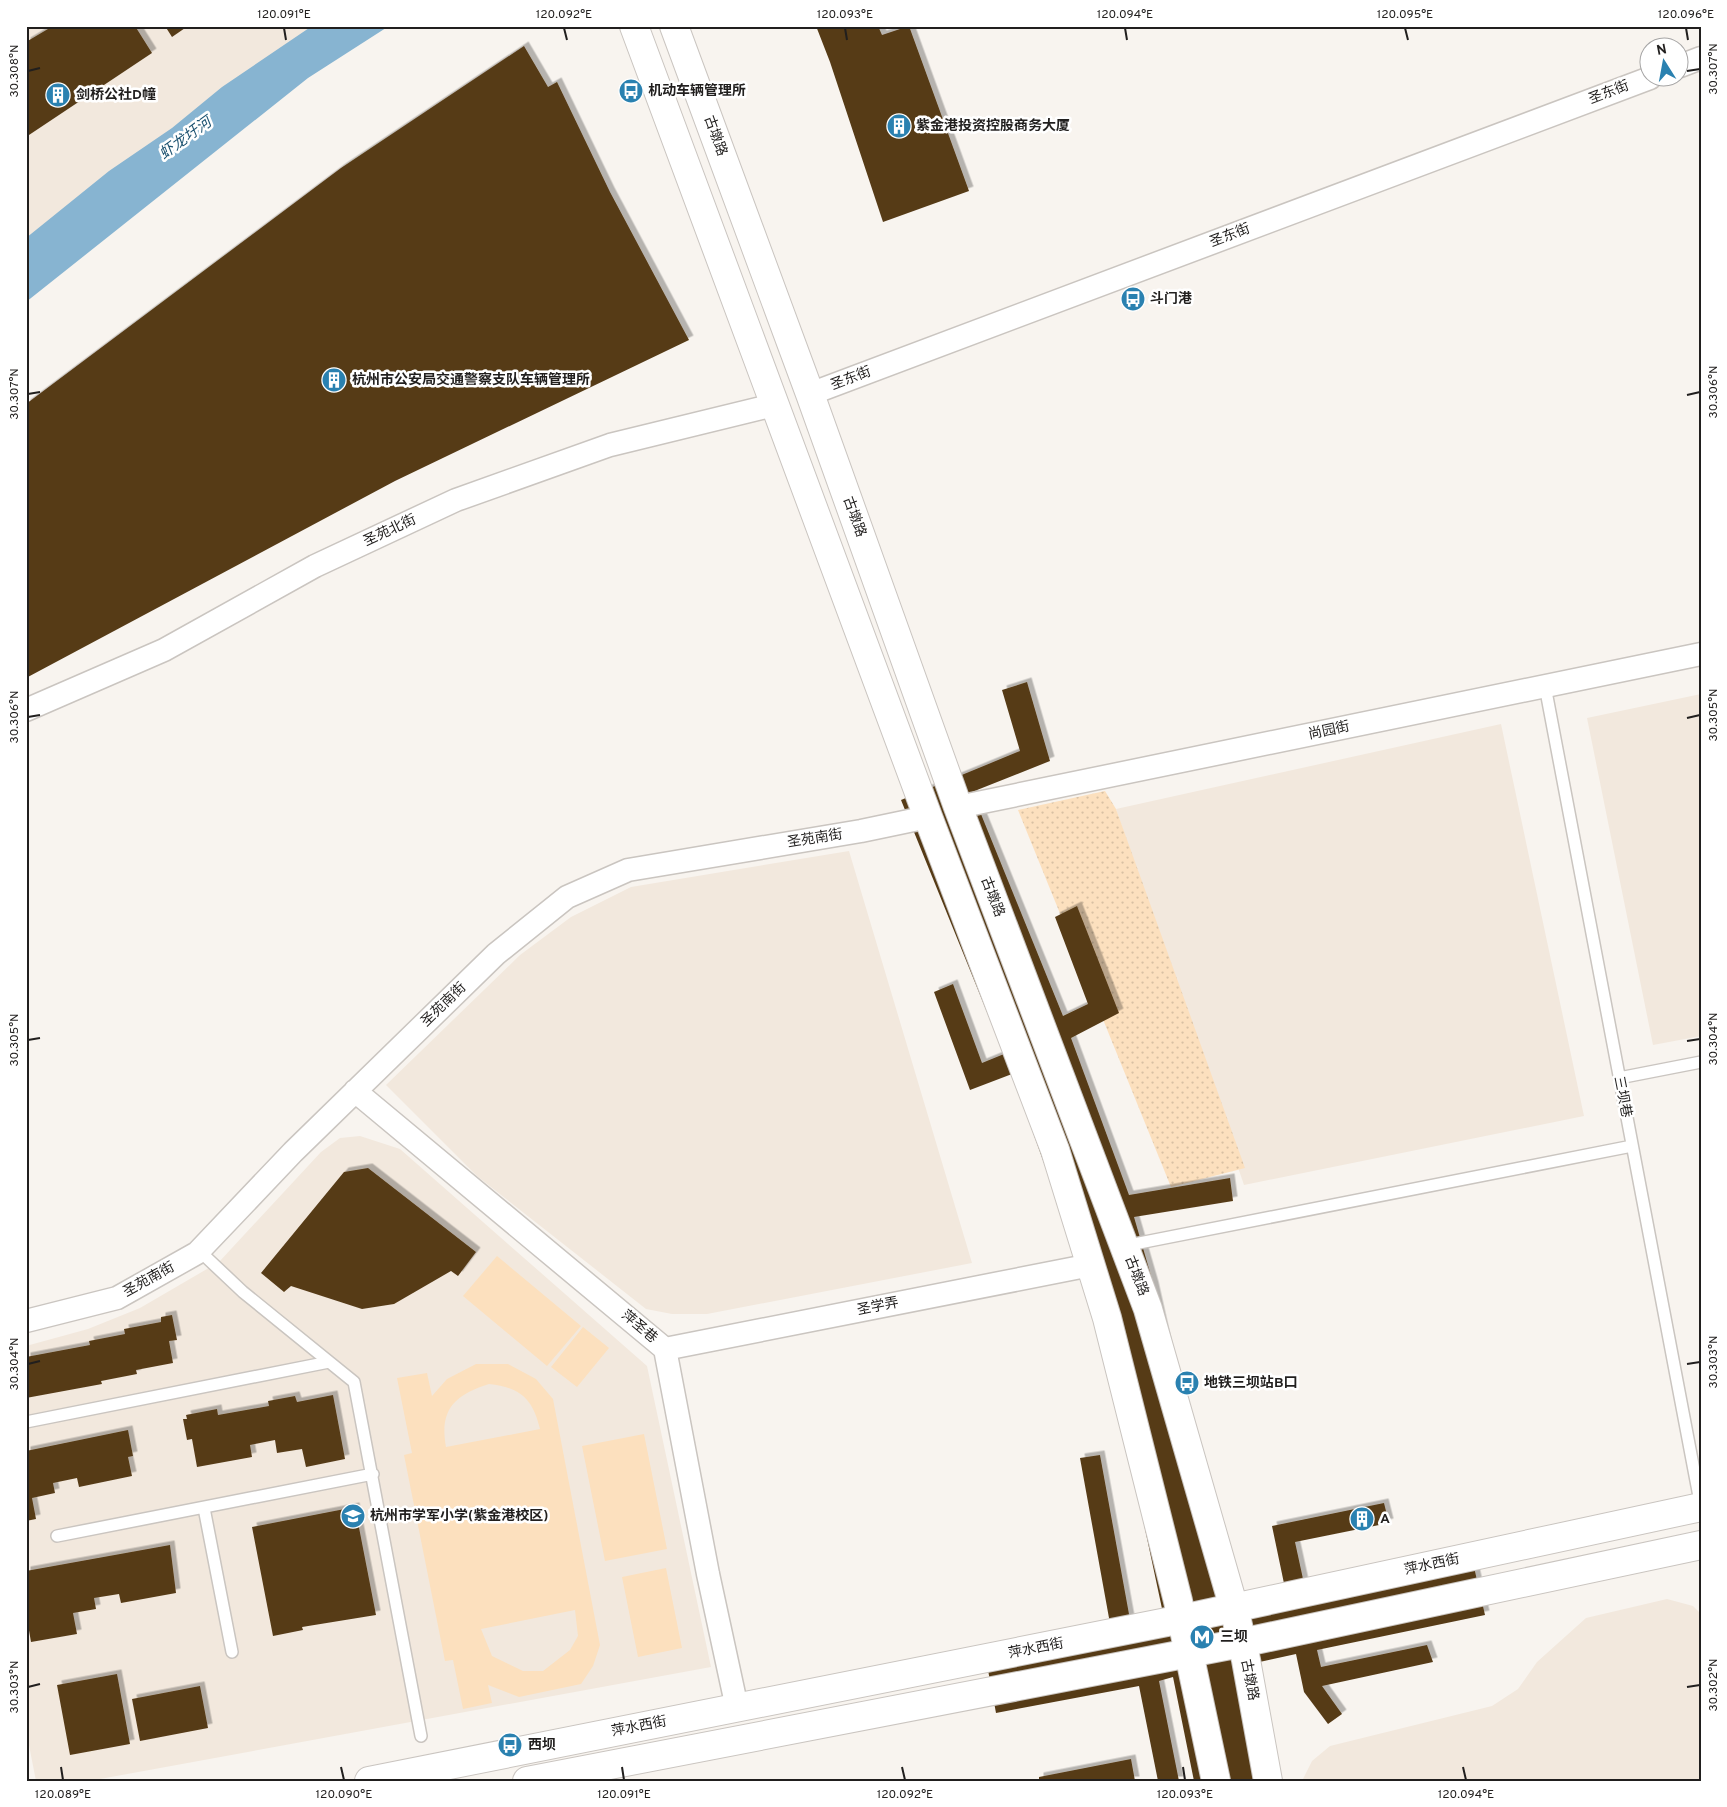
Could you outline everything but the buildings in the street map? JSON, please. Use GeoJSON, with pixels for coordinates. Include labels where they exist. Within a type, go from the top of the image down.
{"type":"FeatureCollection","features":[{"type":"Feature","properties":{"kind":"main road"},"geometry":{"type":"LineString","coordinates":[[634,26],[928,817],[1055,1150],[1107,1318],[1182,1619],[1216,1781]]}},
{"type":"Feature","properties":{"kind":"main road","name":"古墩路"},"geometry":{"type":"LineString","coordinates":[[674,26],[810,394],[958,807],[1148,1309],[1234,1608],[1268,1781]]}},
{"type":"Feature","properties":{"kind":"main road","name":"萍水西街"},"geometry":{"type":"LineString","coordinates":[[370,1781],[1182,1619],[1701,1507]]}},
{"type":"Feature","properties":{"kind":"main road"},"geometry":{"type":"LineString","coordinates":[[527,1781],[616,1768],[1241,1643],[1701,1545]]}},
{"type":"Feature","properties":{"kind":"street","name":"圣东街"},"geometry":{"type":"LineString","coordinates":[[810,394],[1640,82]]}},
{"type":"Feature","properties":{"kind":"street","name":"圣苑北街"},"geometry":{"type":"LineString","coordinates":[[26,710],[164,650],[315,566],[456,500],[610,445],[774,405]]}},
{"type":"Feature","properties":{"kind":"street","name":"尚园街"},"geometry":{"type":"LineString","coordinates":[[958,807],[1701,654]]}},
{"type":"Feature","properties":{"kind":"street","name":"圣苑南街"},"geometry":{"type":"LineString","coordinates":[[26,1321],[117,1298],[197,1253],[293,1152],[496,954],[567,897],[628,870],[861,831],[928,817]]}},
{"type":"Feature","properties":{"kind":"street","name":"萍圣巷"},"geometry":{"type":"LineString","coordinates":[[355,1092],[665,1349],[708,1574],[737,1708]]}},
{"type":"Feature","properties":{"kind":"street","name":"圣学弄"},"geometry":{"type":"LineString","coordinates":[[665,1349],[1091,1265]]}},
{"type":"Feature","properties":{"kind":"lane","name":"三坝巷"},"geometry":{"type":"LineString","coordinates":[[1545,686],[1701,1507]]}},
{"type":"Feature","properties":{"kind":"lane"},"geometry":{"type":"LineString","coordinates":[[1619,1078],[1701,1062]]}},
{"type":"Feature","properties":{"kind":"lane"},"geometry":{"type":"LineString","coordinates":[[1124,1246],[1632,1146]]}},
{"type":"Feature","properties":{"kind":"lane"},"geometry":{"type":"LineString","coordinates":[[207,1258],[243,1292],[354,1382],[373,1474],[421,1736]]}},
{"type":"Feature","properties":{"kind":"lane"},"geometry":{"type":"LineString","coordinates":[[26,1422],[329,1362]]}},
{"type":"Feature","properties":{"kind":"lane"},"geometry":{"type":"LineString","coordinates":[[57,1536],[373,1474]]}},
{"type":"Feature","properties":{"kind":"lane"},"geometry":{"type":"LineString","coordinates":[[204,1508],[232,1652]]}},
{"type":"Feature","properties":{"kind":"shaded area"},"geometry":{"type":"Polygon","coordinates":[[[26,26],[344,26],[26,256],[26,26]]]}},
{"type":"Feature","properties":{"kind":"shaded area"},"geometry":{"type":"Polygon","coordinates":[[[1701,694],[1701,1036],[1653,1045],[1587,718],[1701,694]]]}},
{"type":"Feature","properties":{"kind":"shaded area"},"geometry":{"type":"Polygon","coordinates":[[[1501,724],[1584,1116],[1244,1185],[1116,809],[1501,724]]]}},
{"type":"Feature","properties":{"kind":"shaded area"},"geometry":{"type":"Polygon","coordinates":[[[1105,791],[1116,809],[1245,1168],[1171,1187],[1018,810],[1105,791]]]}},
{"type":"Feature","properties":{"kind":"shaded area"},"geometry":{"type":"Polygon","coordinates":[[[849,851],[972,1263],[707,1314],[672,1314],[646,1309],[477,1176],[386,1085],[520,955],[571,917],[631,887],[849,851]]]}},
{"type":"Feature","properties":{"kind":"shaded area","name":"杭州市学军小学(紫金港校区)"},"geometry":{"type":"Polygon","coordinates":[[[360,1136],[400,1149],[647,1366],[711,1667],[89,1781],[36,1781],[26,1730],[26,1346],[88,1329],[140,1308],[219,1262],[321,1152],[340,1138],[360,1136]]]}},
{"type":"Feature","properties":{"kind":"shaded area"},"geometry":{"type":"Polygon","coordinates":[[[497,1256],[581,1326],[547,1366],[463,1296],[497,1256]]]}},
{"type":"Feature","properties":{"kind":"shaded area"},"geometry":{"type":"Polygon","coordinates":[[[583,1327],[609,1348],[577,1387],[551,1367],[583,1327]]]}},
{"type":"Feature","properties":{"kind":"shaded area"},"geometry":{"type":"Polygon","coordinates":[[[476,1364],[508,1364],[536,1379],[553,1399],[600,1645],[593,1666],[581,1684],[519,1697],[488,1685],[492,1703],[463,1709],[453,1660],[445,1661],[404,1455],[412,1453],[397,1378],[427,1373],[432,1396],[447,1379],[476,1364]],[[489,1384],[467,1393],[452,1405],[445,1423],[446,1447],[540,1429],[533,1410],[524,1396],[509,1388],[489,1384]],[[575,1610],[481,1629],[492,1656],[523,1671],[543,1671],[570,1650],[578,1636],[575,1610]]]}},
{"type":"Feature","properties":{"kind":"shaded area"},"geometry":{"type":"Polygon","coordinates":[[[644,1434],[667,1549],[605,1561],[582,1446],[644,1434]]]}},
{"type":"Feature","properties":{"kind":"shaded area"},"geometry":{"type":"Polygon","coordinates":[[[666,1568],[682,1648],[638,1657],[622,1577],[666,1568]]]}},
{"type":"Feature","properties":{"kind":"shaded area"},"geometry":{"type":"Polygon","coordinates":[[[1667,1599],[1693,1606],[1701,1614],[1701,1781],[1302,1781],[1312,1761],[1330,1746],[1492,1706],[1518,1689],[1537,1662],[1586,1618],[1667,1599]]]}},
{"type":"Feature","properties":{"kind":"water","name":"虾龙圩河"},"geometry":{"type":"Polygon","coordinates":[[[312,26],[389,26],[308,78],[26,302],[26,238],[109,171],[172,128],[222,87],[312,26]]]}},
{"type":"Feature","properties":{"kind":"place","name":"机动车辆管理所"},"geometry":{"type":"Point","coordinates":[631,91]}},
{"type":"Feature","properties":{"kind":"place","name":"剑桥公社D幢"},"geometry":{"type":"Point","coordinates":[58,95]}},
{"type":"Feature","properties":{"kind":"place","name":"紫金港投资控股·商务大厦"},"geometry":{"type":"Point","coordinates":[899,126]}},
{"type":"Feature","properties":{"kind":"place","name":"斗门港"},"geometry":{"type":"Point","coordinates":[1133,299]}},
{"type":"Feature","properties":{"kind":"place","name":"杭州市公安局交通警察支队车辆管理所"},"geometry":{"type":"Point","coordinates":[334,380]}},
{"type":"Feature","properties":{"kind":"place","name":"地铁三坝站B口"},"geometry":{"type":"Point","coordinates":[1187,1383]}},
{"type":"Feature","properties":{"kind":"place","name":"杭州市学军小学(紫金港校区)"},"geometry":{"type":"Point","coordinates":[353,1516]}},
{"type":"Feature","properties":{"kind":"place","name":"A"},"geometry":{"type":"Point","coordinates":[1362,1519]}},
{"type":"Feature","properties":{"kind":"place","name":"三坝"},"geometry":{"type":"Point","coordinates":[1202,1637]}},
{"type":"Feature","properties":{"kind":"place","name":"西坝"},"geometry":{"type":"Point","coordinates":[510,1745]}}]}
